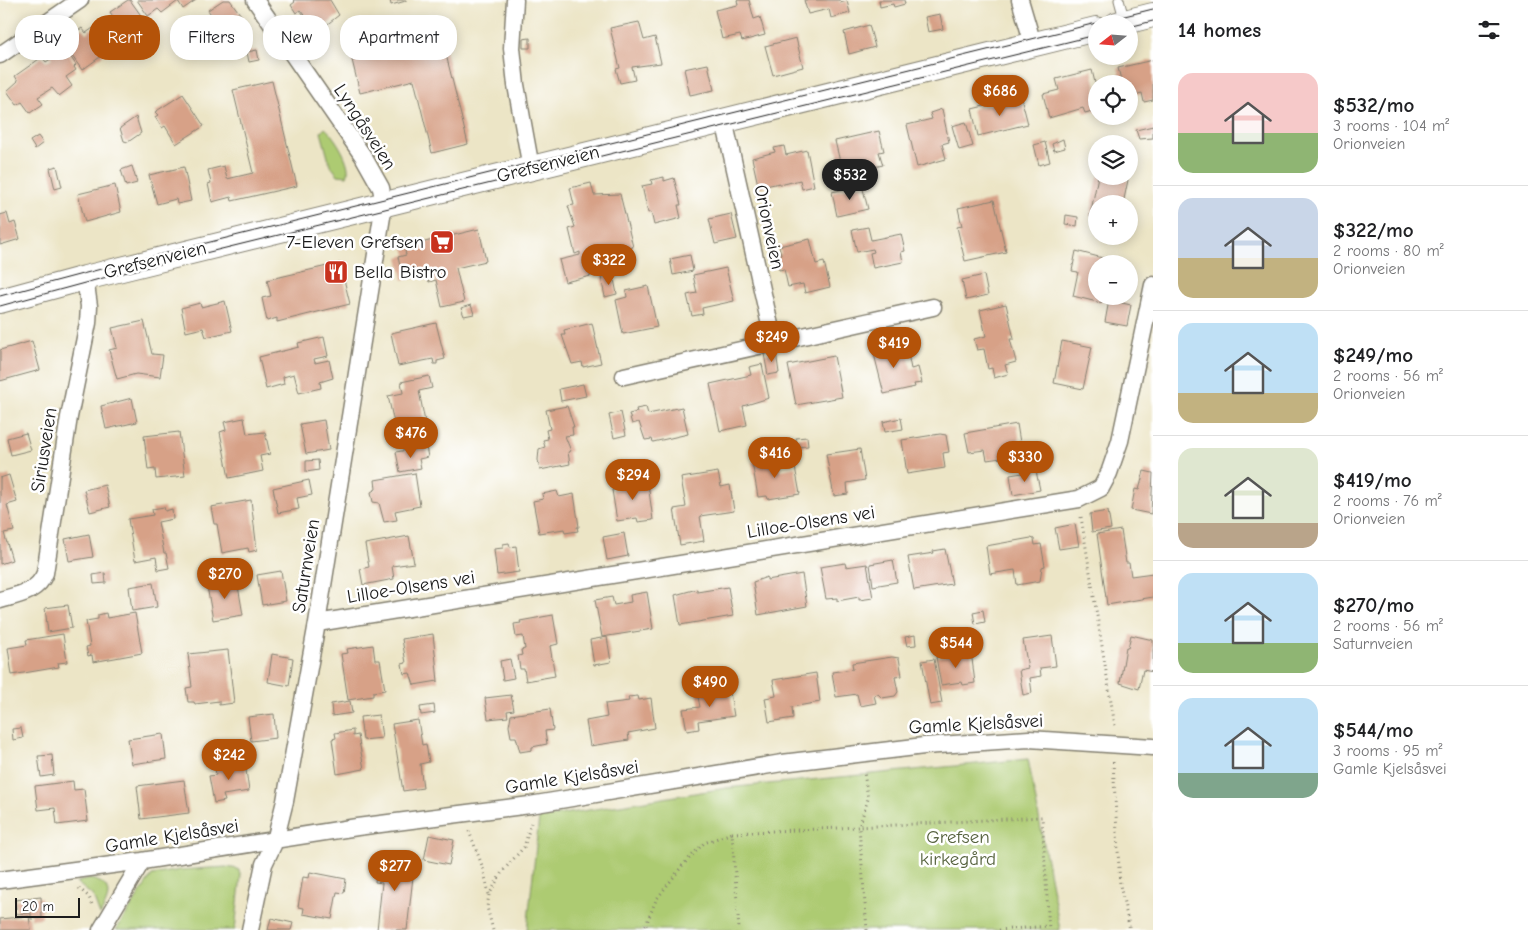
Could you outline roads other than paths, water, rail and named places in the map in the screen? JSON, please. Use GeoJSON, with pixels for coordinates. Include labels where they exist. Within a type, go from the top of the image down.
{"type":"FeatureCollection","features":[{"type":"Feature","properties":{"kind":"main road"},"geometry":{"type":"LineString","coordinates":[[1138,15],[1153,15]]}},
{"type":"Feature","properties":{"kind":"main road","name":"Grefsenveien"},"geometry":{"type":"LineString","coordinates":[[0,301],[84,278],[1088,31]]}},
{"type":"Feature","properties":{"kind":"street"},"geometry":{"type":"LineString","coordinates":[[0,55],[80,0]]}},
{"type":"Feature","properties":{"kind":"street","name":"Lyngåsveien"},"geometry":{"type":"LineString","coordinates":[[255,0],[363,156],[381,188],[384,204]]}},
{"type":"Feature","properties":{"kind":"street"},"geometry":{"type":"LineString","coordinates":[[515,0],[512,48],[516,85],[531,168]]}},
{"type":"Feature","properties":{"kind":"street"},"geometry":{"type":"LineString","coordinates":[[1020,0],[1033,44]]}},
{"type":"Feature","properties":{"kind":"street","name":"Orionveien"},"geometry":{"type":"LineString","coordinates":[[724,120],[774,343]]}},
{"type":"Feature","properties":{"kind":"street","name":"Saturnveien"},"geometry":{"type":"LineString","coordinates":[[250,930],[264,864],[275,840],[285,801],[317,623],[384,204]]}},
{"type":"Feature","properties":{"kind":"street","name":"Siriusveien"},"geometry":{"type":"LineString","coordinates":[[0,600],[36,588],[42,582],[45,573],[69,417],[88,323],[89,306],[84,278]]}},
{"type":"Feature","properties":{"kind":"street","name":"Lilloe-Olsens vei"},"geometry":{"type":"LineString","coordinates":[[317,623],[1079,499],[1101,488],[1110,472],[1120,441],[1153,285]]}},
{"type":"Feature","properties":{"kind":"street"},"geometry":{"type":"LineString","coordinates":[[624,376],[933,307]]}},
{"type":"Feature","properties":{"kind":"street","name":"Gamle Kjelsåsvei"},"geometry":{"type":"LineString","coordinates":[[0,880],[530,805],[782,762],[924,746],[1029,739],[1153,746]]}},
{"type":"Feature","properties":{"kind":"street"},"geometry":{"type":"LineString","coordinates":[[104,926],[142,861]]}},
{"type":"Feature","properties":{"kind":"tram line"},"geometry":{"type":"LineString","coordinates":[[0,296],[101,269],[1153,9]]}},
{"type":"Feature","properties":{"kind":"tram line"},"geometry":{"type":"LineString","coordinates":[[1138,25],[1153,21]]}},
{"type":"Feature","properties":{"kind":"tram line"},"geometry":{"type":"LineString","coordinates":[[0,306],[103,278],[1088,37]]}},
{"type":"Feature","properties":{"kind":"place","name":"7-Eleven Grefsen"},"geometry":{"type":"Point","coordinates":[442,242]}},
{"type":"Feature","properties":{"kind":"place","name":"Bella Bistro"},"geometry":{"type":"Point","coordinates":[336,272]}},
{"type":"Feature","properties":{"kind":"park label","name":"Grefsen kirkegård"},"geometry":{"type":"Point","coordinates":[958,848]}}]}
